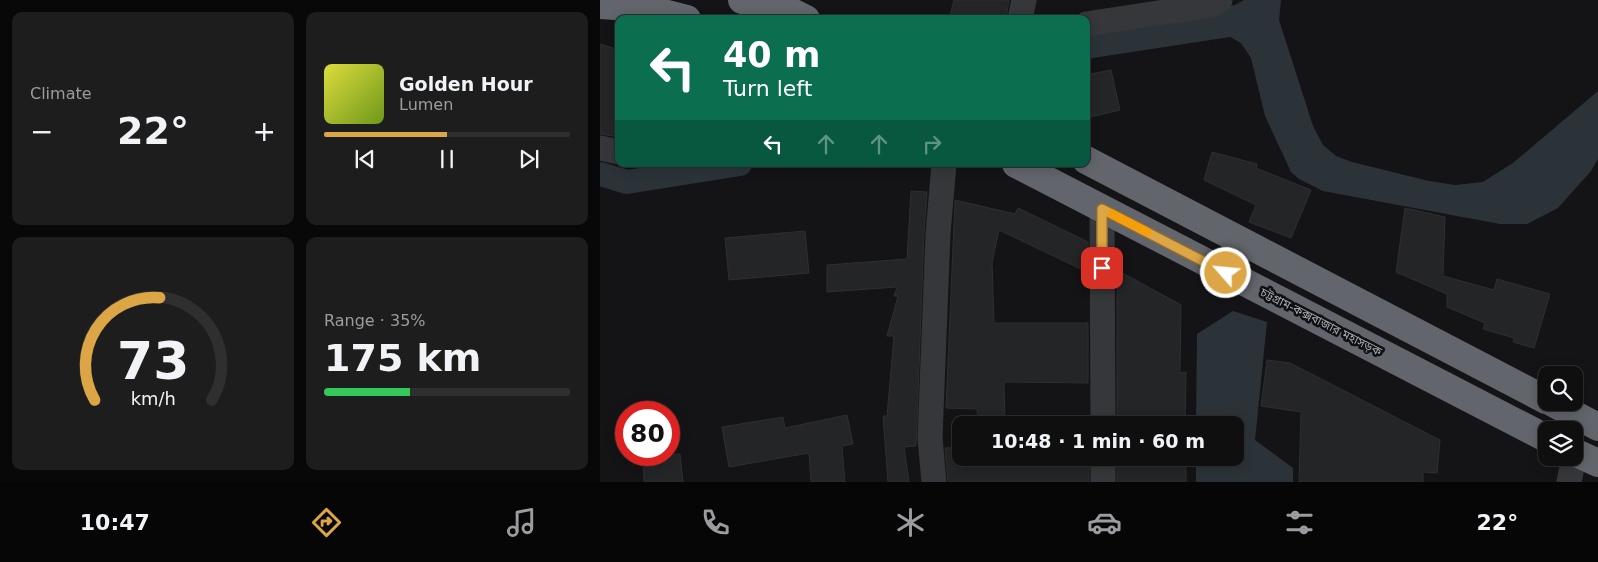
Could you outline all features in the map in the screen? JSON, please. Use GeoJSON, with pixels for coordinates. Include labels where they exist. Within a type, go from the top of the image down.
{"type":"FeatureCollection","features":[{"type":"Feature","properties":{"kind":"highway"},"geometry":{"type":"LineString","coordinates":[[742,0],[788,10],[798,15]]}},
{"type":"Feature","properties":{"kind":"highway"},"geometry":{"type":"LineString","coordinates":[[600,5],[658,15]]}},
{"type":"Feature","properties":{"kind":"highway"},"geometry":{"type":"LineString","coordinates":[[1090,162],[1538,396]]}},
{"type":"Feature","properties":{"kind":"highway","name":"চট্টগ্রাম-কক্সবাজার মহাসড়ক"},"geometry":{"type":"LineString","coordinates":[[1022,167],[1538,434]]}},
{"type":"Feature","properties":{"kind":"highway"},"geometry":{"type":"LineString","coordinates":[[1568,411],[1598,427]]}},
{"type":"Feature","properties":{"kind":"street"},"geometry":{"type":"LineString","coordinates":[[1021,15],[1024,0]]}},
{"type":"Feature","properties":{"kind":"street"},"geometry":{"type":"LineString","coordinates":[[1090,23],[1211,5],[1220,0]]}},
{"type":"Feature","properties":{"kind":"street"},"geometry":{"type":"LineString","coordinates":[[600,148],[615,151]]}},
{"type":"Feature","properties":{"kind":"street"},"geometry":{"type":"LineString","coordinates":[[934,482],[930,438],[938,234],[944,167]]}},
{"type":"Feature","properties":{"kind":"street"},"geometry":{"type":"LineString","coordinates":[[1102,209],[1103,416]]}},
{"type":"Feature","properties":{"kind":"street"},"geometry":{"type":"LineString","coordinates":[[1103,466],[1103,482]]}},
{"type":"Feature","properties":{"kind":"street"},"geometry":{"type":"LineString","coordinates":[[1569,482],[1577,466]]}},
{"type":"Feature","properties":{"kind":"shaded area"},"geometry":{"type":"Polygon","coordinates":[[[1244,0],[1281,0],[1279,20],[1313,126],[1323,145],[1336,156],[1352,162],[1429,181],[1455,185],[1483,182],[1513,163],[1598,91],[1598,159],[1591,171],[1558,208],[1527,224],[1500,224],[1323,191],[1299,179],[1291,172],[1265,116],[1251,58],[1241,43],[1230,37],[1090,58],[1090,31],[1235,5],[1244,0]]]}},
{"type":"Feature","properties":{"kind":"shaded area"},"geometry":{"type":"Polygon","coordinates":[[[1233,311],[1267,322],[1255,440],[1293,468],[1293,482],[1196,482],[1196,466],[1244,466],[1244,416],[1196,416],[1197,334],[1233,311]]]}},
{"type":"Feature","properties":{"kind":"building"},"geometry":{"type":"Polygon","coordinates":[[[954,0],[1009,0],[1007,15],[950,15],[954,0]]]}},
{"type":"Feature","properties":{"kind":"building"},"geometry":{"type":"Polygon","coordinates":[[[600,44],[615,49],[615,136],[600,134],[600,44]]]}},
{"type":"Feature","properties":{"kind":"building"},"geometry":{"type":"Polygon","coordinates":[[[1111,70],[1120,110],[1090,117],[1090,74],[1111,70]]]}},
{"type":"Feature","properties":{"kind":"building"},"geometry":{"type":"Polygon","coordinates":[[[1212,152],[1257,164],[1256,168],[1311,190],[1291,238],[1249,222],[1256,205],[1204,180],[1212,152]]]}},
{"type":"Feature","properties":{"kind":"building"},"geometry":{"type":"Polygon","coordinates":[[[911,191],[927,192],[916,446],[904,447],[909,482],[888,482],[883,416],[887,416],[894,336],[887,336],[898,296],[894,296],[897,287],[827,292],[827,265],[907,259],[911,191]]]}},
{"type":"Feature","properties":{"kind":"building"},"geometry":{"type":"Polygon","coordinates":[[[955,200],[1015,214],[1018,208],[1088,242],[1088,265],[1085,271],[999,230],[992,263],[994,323],[1088,323],[1088,383],[1004,382],[1005,416],[977,416],[977,409],[946,408],[955,200]]]}},
{"type":"Feature","properties":{"kind":"building"},"geometry":{"type":"Polygon","coordinates":[[[1405,208],[1445,217],[1443,276],[1494,290],[1497,279],[1550,294],[1534,348],[1513,342],[1514,338],[1483,329],[1485,323],[1447,307],[1447,294],[1396,272],[1405,208]]]}},
{"type":"Feature","properties":{"kind":"building"},"geometry":{"type":"Polygon","coordinates":[[[805,231],[809,273],[729,280],[725,238],[805,231]]]}},
{"type":"Feature","properties":{"kind":"building"},"geometry":{"type":"Polygon","coordinates":[[[1117,270],[1181,305],[1180,373],[1186,372],[1185,416],[1117,416],[1117,270]]]}},
{"type":"Feature","properties":{"kind":"building"},"geometry":{"type":"Polygon","coordinates":[[[1267,360],[1290,363],[1440,440],[1437,473],[1423,472],[1423,482],[1299,482],[1301,412],[1261,406],[1267,360]]]}},
{"type":"Feature","properties":{"kind":"building"},"geometry":{"type":"Polygon","coordinates":[[[847,415],[853,444],[842,446],[845,482],[811,482],[809,453],[729,467],[722,427],[783,417],[785,428],[847,415]]]}},
{"type":"Feature","properties":{"kind":"building"},"geometry":{"type":"Polygon","coordinates":[[[945,448],[952,448],[952,466],[1089,466],[1089,482],[948,482],[945,448]]]}},
{"type":"Feature","properties":{"kind":"building"},"geometry":{"type":"Polygon","coordinates":[[[680,454],[683,482],[644,482],[643,466],[680,466],[680,454]]]}},
{"type":"Feature","properties":{"kind":"building"},"geometry":{"type":"Polygon","coordinates":[[[1117,466],[1186,466],[1186,482],[1117,482],[1117,466]]]}},
{"type":"Feature","properties":{"kind":"waterway"},"geometry":{"type":"LineString","coordinates":[[600,174],[627,182],[721,167]]}},
{"type":"Feature","properties":{"kind":"slow traffic"},"geometry":{"type":"LineString","coordinates":[[1112,214],[1147,232]]}},
{"type":"Feature","properties":{"kind":"route"},"geometry":{"type":"LineString","coordinates":[[1102,268],[1102,209],[1226,273]]}}]}
